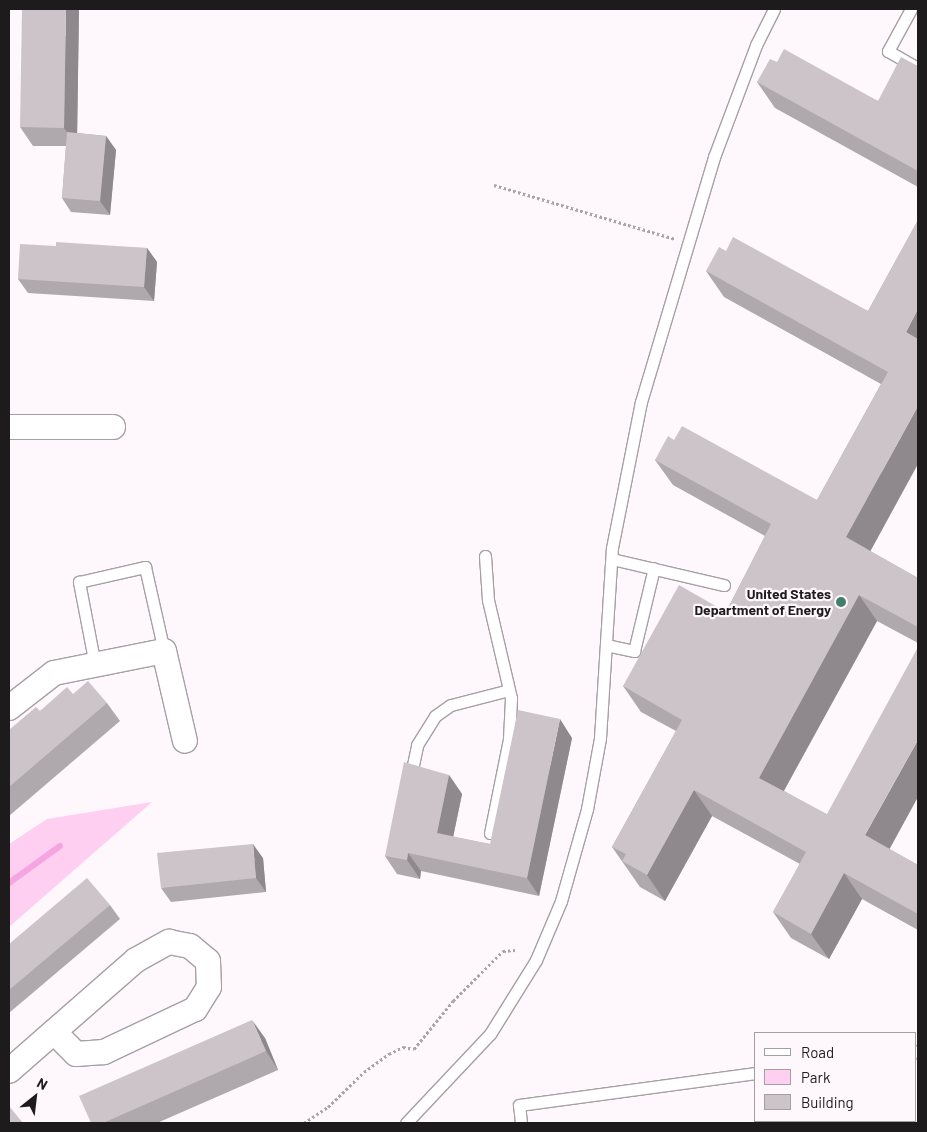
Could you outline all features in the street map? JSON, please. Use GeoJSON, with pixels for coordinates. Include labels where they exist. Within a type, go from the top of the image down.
{"type":"FeatureCollection","features":[{"type":"Feature","properties":{"kind":"street"},"geometry":{"type":"LineString","coordinates":[[9,427],[113,427]]}},
{"type":"Feature","properties":{"kind":"street"},"geometry":{"type":"LineString","coordinates":[[9,708],[54,673],[164,651],[185,741]]}},
{"type":"Feature","properties":{"kind":"street"},"geometry":{"type":"LineString","coordinates":[[9,1070],[136,960],[168,942],[190,946],[208,961],[209,987],[195,1009],[104,1052],[76,1054],[54,1032]]}},
{"type":"Feature","properties":{"kind":"lane"},"geometry":{"type":"LineString","coordinates":[[406,1123],[490,1034],[536,960],[561,901],[587,809],[600,738],[612,559],[641,402],[687,242],[735,97],[774,9]]}},
{"type":"Feature","properties":{"kind":"lane"},"geometry":{"type":"LineString","coordinates":[[911,9],[888,51],[918,68]]}},
{"type":"Feature","properties":{"kind":"lane"},"geometry":{"type":"LineString","coordinates":[[485,556],[488,600],[509,690],[509,739],[490,833]]}},
{"type":"Feature","properties":{"kind":"lane"},"geometry":{"type":"LineString","coordinates":[[612,559],[724,585]]}},
{"type":"Feature","properties":{"kind":"lane"},"geometry":{"type":"LineString","coordinates":[[95,665],[78,582],[145,567],[164,651]]}},
{"type":"Feature","properties":{"kind":"lane"},"geometry":{"type":"LineString","coordinates":[[606,645],[634,651],[654,568]]}},
{"type":"Feature","properties":{"kind":"lane"},"geometry":{"type":"LineString","coordinates":[[407,794],[417,745],[435,716],[451,705],[509,690]]}},
{"type":"Feature","properties":{"kind":"lane"},"geometry":{"type":"LineString","coordinates":[[521,1123],[519,1105],[754,1073]]}},
{"type":"Feature","properties":{"kind":"path"},"geometry":{"type":"LineString","coordinates":[[494,185],[687,242]]}},
{"type":"Feature","properties":{"kind":"path"},"geometry":{"type":"LineString","coordinates":[[304,1123],[328,1108],[364,1072],[389,1054],[403,1047],[414,1049],[453,1001],[503,951],[515,950]]}},
{"type":"Feature","properties":{"kind":"green space"},"geometry":{"type":"Polygon","coordinates":[[[152,802],[9,927],[9,844],[47,819],[152,802]]]}},
{"type":"Feature","properties":{"kind":"building"},"geometry":{"type":"Polygon","coordinates":[[[22,9],[66,9],[64,128],[20,127],[22,9]]]}},
{"type":"Feature","properties":{"kind":"building"},"geometry":{"type":"Polygon","coordinates":[[[784,49],[878,101],[901,57],[918,66],[918,171],[757,82],[770,59],[777,62],[784,49]]]}},
{"type":"Feature","properties":{"kind":"building"},"geometry":{"type":"Polygon","coordinates":[[[67,132],[106,136],[100,201],[62,198],[67,132]]]}},
{"type":"Feature","properties":{"kind":"building","name":"United States Department of Energy"},"geometry":{"type":"Polygon","coordinates":[[[918,220],[918,309],[906,332],[918,339],[918,406],[846,537],[918,578],[918,627],[859,595],[759,778],[827,814],[918,647],[918,740],[865,835],[918,865],[918,914],[844,873],[811,934],[773,912],[806,852],[694,790],[647,875],[622,861],[626,854],[612,847],[682,720],[623,686],[679,585],[726,612],[771,524],[655,460],[668,436],[674,440],[682,426],[817,500],[888,372],[706,271],[719,247],[726,251],[733,237],[868,311],[918,220]]]}},
{"type":"Feature","properties":{"kind":"building"},"geometry":{"type":"Polygon","coordinates":[[[56,242],[147,248],[144,287],[18,279],[20,244],[56,246],[56,242]]]}},
{"type":"Feature","properties":{"kind":"building"},"geometry":{"type":"Polygon","coordinates":[[[88,681],[107,703],[9,787],[9,730],[36,707],[40,711],[67,687],[73,694],[88,681]]]}},
{"type":"Feature","properties":{"kind":"building"},"geometry":{"type":"Polygon","coordinates":[[[518,710],[560,719],[527,878],[408,853],[407,860],[385,856],[404,762],[449,775],[437,833],[490,844],[518,710]]]}},
{"type":"Feature","properties":{"kind":"building"},"geometry":{"type":"Polygon","coordinates":[[[253,844],[256,878],[161,888],[157,853],[253,844]]]}},
{"type":"Feature","properties":{"kind":"building"},"geometry":{"type":"Polygon","coordinates":[[[87,878],[110,905],[9,990],[9,944],[87,878]]]}},
{"type":"Feature","properties":{"kind":"building"},"geometry":{"type":"Polygon","coordinates":[[[252,1020],[266,1051],[103,1123],[91,1123],[79,1096],[252,1020]]]}},
{"type":"Feature","properties":{"kind":"building"},"geometry":{"type":"Polygon","coordinates":[[[9,1106],[23,1123],[9,1123],[9,1106]]]}},
{"type":"Feature","properties":{"kind":"waterway"},"geometry":{"type":"LineString","coordinates":[[9,883],[60,846]]}},
{"type":"Feature","properties":{"kind":"place","name":"United States Department of Energy"},"geometry":{"type":"Point","coordinates":[841,602]}}]}
